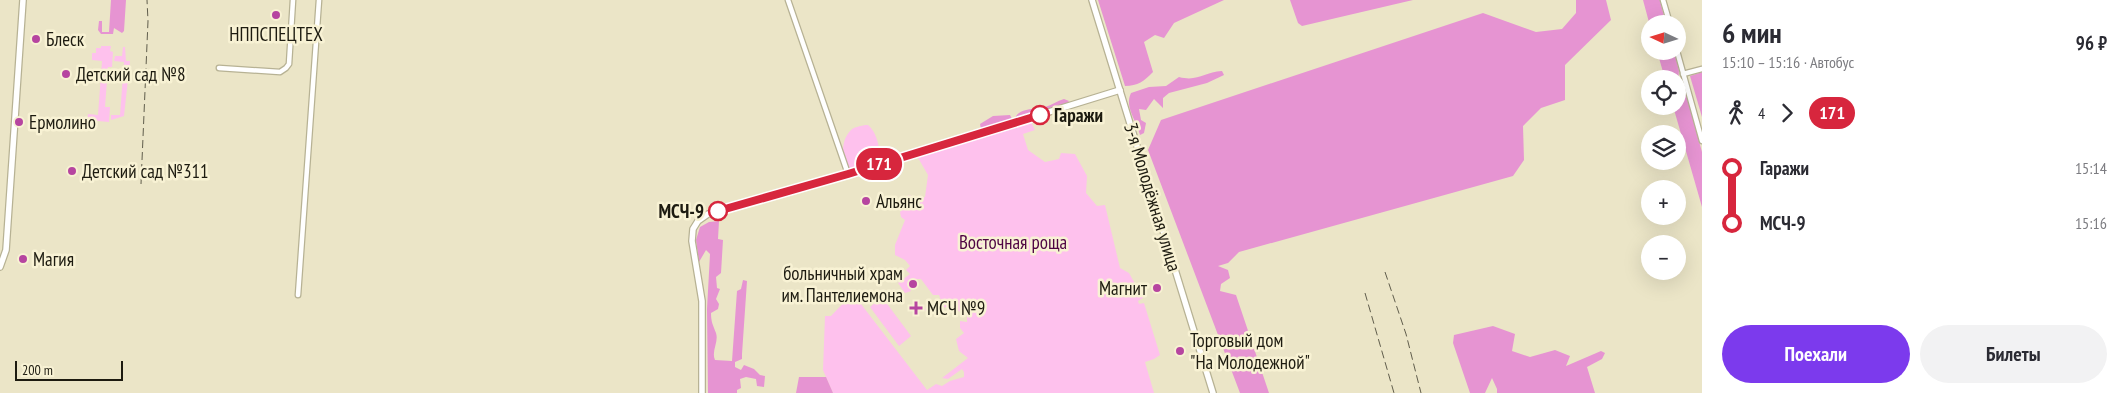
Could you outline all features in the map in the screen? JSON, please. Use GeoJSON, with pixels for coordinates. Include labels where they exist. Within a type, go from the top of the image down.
{"type":"FeatureCollection","features":[{"type":"Feature","properties":{"kind":"main road"},"geometry":{"type":"LineString","coordinates":[[0,267],[5,257],[4,230],[23,0]]}},
{"type":"Feature","properties":{"kind":"main road","name":"3-я Молодёжная улица"},"geometry":{"type":"LineString","coordinates":[[1092,0],[1213,393]]}},
{"type":"Feature","properties":{"kind":"main road"},"geometry":{"type":"LineString","coordinates":[[702,393],[703,315],[701,288],[692,241],[693,229],[698,221],[708,214],[848,174],[1120,90]]}},
{"type":"Feature","properties":{"kind":"street"},"geometry":{"type":"LineString","coordinates":[[219,68],[280,72],[286,68],[289,64],[293,0]]}},
{"type":"Feature","properties":{"kind":"street"},"geometry":{"type":"LineString","coordinates":[[298,295],[319,0]]}},
{"type":"Feature","properties":{"kind":"street"},"geometry":{"type":"LineString","coordinates":[[788,0],[848,174]]}},
{"type":"Feature","properties":{"kind":"street"},"geometry":{"type":"LineString","coordinates":[[1663,0],[1667,15]]}},
{"type":"Feature","properties":{"kind":"street"},"geometry":{"type":"LineString","coordinates":[[1686,73],[1702,69]]}},
{"type":"Feature","properties":{"kind":"street"},"geometry":{"type":"LineString","coordinates":[[1686,85],[1702,141]]}},
{"type":"Feature","properties":{"kind":"green space"},"geometry":{"type":"Polygon","coordinates":[[[101,46],[111,46],[110,51],[113,52],[112,67],[108,67],[105,107],[110,107],[109,122],[87,120],[88,114],[98,115],[102,61],[92,60],[92,53],[96,53],[96,48],[101,48],[101,46]]]}},
{"type":"Feature","properties":{"kind":"green space"},"geometry":{"type":"Polygon","coordinates":[[[123,47],[125,47],[126,61],[130,61],[124,116],[111,120],[111,115],[120,115],[124,62],[114,61],[115,56],[122,56],[123,47]]]}},
{"type":"Feature","properties":{"kind":"green space","name":"Восточная роща"},"geometry":{"type":"Polygon","coordinates":[[[1031,122],[1035,130],[1023,134],[1028,150],[1045,162],[1059,159],[1061,153],[1075,154],[1087,176],[1086,193],[1097,206],[1105,205],[1120,268],[1129,273],[1143,298],[1138,301],[1139,304],[1144,303],[1160,355],[1145,362],[1154,393],[833,393],[823,370],[825,316],[831,316],[851,295],[851,291],[927,390],[936,384],[942,386],[950,381],[964,377],[962,369],[948,379],[942,378],[968,358],[959,351],[956,339],[964,333],[960,328],[960,321],[967,322],[967,316],[946,307],[942,307],[944,311],[937,314],[924,310],[936,302],[940,303],[941,300],[939,295],[933,295],[921,279],[915,279],[907,285],[911,291],[905,293],[898,283],[910,274],[906,270],[910,266],[905,260],[895,255],[895,245],[905,220],[901,217],[900,212],[908,205],[908,195],[920,198],[925,197],[928,175],[917,156],[1031,122]]]}},
{"type":"Feature","properties":{"kind":"green space"},"geometry":{"type":"Polygon","coordinates":[[[865,125],[871,128],[876,137],[879,148],[878,163],[849,171],[843,151],[845,140],[851,130],[865,125]]]}},
{"type":"Feature","properties":{"kind":"green space"},"geometry":{"type":"Polygon","coordinates":[[[882,297],[911,336],[899,346],[870,307],[882,297]]]}},
{"type":"Feature","properties":{"kind":"shaded area"},"geometry":{"type":"Polygon","coordinates":[[[111,0],[126,0],[124,31],[122,33],[114,28],[113,34],[101,34],[98,30],[99,21],[102,21],[102,32],[109,32],[111,0]]]}},
{"type":"Feature","properties":{"kind":"shaded area"},"geometry":{"type":"Polygon","coordinates":[[[1098,0],[1224,0],[1174,23],[1164,38],[1155,35],[1144,42],[1153,72],[1147,78],[1134,85],[1125,86],[1098,0]]]}},
{"type":"Feature","properties":{"kind":"shaded area"},"geometry":{"type":"Polygon","coordinates":[[[1290,0],[1413,0],[1302,26],[1298,23],[1290,0]]]}},
{"type":"Feature","properties":{"kind":"shaded area"},"geometry":{"type":"Polygon","coordinates":[[[1576,0],[1606,0],[1611,20],[1565,65],[1565,100],[1541,108],[1523,126],[1524,160],[1513,176],[1239,252],[1228,263],[1218,266],[1228,270],[1230,278],[1221,284],[1220,291],[1236,295],[1269,393],[1240,393],[1148,150],[1161,120],[1483,13],[1536,32],[1562,29],[1576,13],[1576,0]]]}},
{"type":"Feature","properties":{"kind":"shaded area"},"geometry":{"type":"Polygon","coordinates":[[[1643,0],[1660,0],[1664,15],[1647,15],[1643,0]]]}},
{"type":"Feature","properties":{"kind":"shaded area"},"geometry":{"type":"Polygon","coordinates":[[[1660,60],[1676,60],[1679,70],[1662,70],[1660,60]]]}},
{"type":"Feature","properties":{"kind":"shaded area"},"geometry":{"type":"Polygon","coordinates":[[[1222,71],[1224,75],[1207,83],[1169,93],[1163,98],[1163,108],[1154,99],[1146,110],[1139,109],[1141,120],[1146,123],[1144,133],[1140,135],[1130,109],[1129,98],[1131,93],[1149,87],[1166,86],[1179,77],[1196,78],[1222,71]]]}},
{"type":"Feature","properties":{"kind":"shaded area"},"geometry":{"type":"Polygon","coordinates":[[[1702,72],[1702,117],[1690,76],[1702,72]]]}},
{"type":"Feature","properties":{"kind":"shaded area"},"geometry":{"type":"Polygon","coordinates":[[[1686,93],[1702,152],[1702,207],[1686,151],[1686,125],[1678,125],[1676,115],[1686,115],[1686,93]]]}},
{"type":"Feature","properties":{"kind":"shaded area"},"geometry":{"type":"Polygon","coordinates":[[[1064,99],[1069,101],[1061,108],[1034,113],[1020,119],[1015,118],[1020,112],[1045,107],[1064,99]]]}},
{"type":"Feature","properties":{"kind":"shaded area"},"geometry":{"type":"Polygon","coordinates":[[[1010,115],[1013,121],[988,129],[981,129],[980,124],[993,116],[1010,115]]]}},
{"type":"Feature","properties":{"kind":"shaded area"},"geometry":{"type":"Polygon","coordinates":[[[719,221],[718,239],[723,240],[721,273],[716,277],[717,288],[720,289],[716,299],[719,304],[718,309],[711,313],[717,336],[714,357],[715,360],[732,361],[737,291],[741,289],[743,280],[747,281],[742,359],[735,362],[735,367],[741,370],[744,365],[765,376],[764,387],[757,386],[756,379],[746,377],[740,379],[741,388],[737,390],[737,393],[708,393],[707,309],[710,254],[706,250],[699,262],[696,240],[700,227],[709,222],[719,221]]]}},
{"type":"Feature","properties":{"kind":"shaded area"},"geometry":{"type":"Polygon","coordinates":[[[1493,326],[1515,334],[1512,351],[1530,357],[1555,350],[1570,356],[1566,366],[1601,351],[1605,353],[1602,359],[1587,367],[1595,393],[1497,393],[1492,378],[1485,393],[1470,393],[1453,343],[1454,335],[1493,326]]]}},
{"type":"Feature","properties":{"kind":"shaded area"},"geometry":{"type":"Polygon","coordinates":[[[799,377],[826,377],[833,393],[796,393],[799,377]]]}},
{"type":"Feature","properties":{"kind":"railway"},"geometry":{"type":"LineString","coordinates":[[141,184],[148,21],[147,0]]}},
{"type":"Feature","properties":{"kind":"railway"},"geometry":{"type":"LineString","coordinates":[[1385,272],[1406,334],[1421,393]]}},
{"type":"Feature","properties":{"kind":"railway"},"geometry":{"type":"LineString","coordinates":[[1365,293],[1394,393]]}},
{"type":"Feature","properties":{"kind":"bus line","name":"171"},"geometry":{"type":"LineString","coordinates":[[718,211],[848,174],[1040,115]]}},
{"type":"Feature","properties":{"kind":"place","name":"НППСПЕЦТЕХ"},"geometry":{"type":"Point","coordinates":[276,15]}},
{"type":"Feature","properties":{"kind":"place","name":"Блеск"},"geometry":{"type":"Point","coordinates":[36,39]}},
{"type":"Feature","properties":{"kind":"place","name":"Детский сад №8"},"geometry":{"type":"Point","coordinates":[66,74]}},
{"type":"Feature","properties":{"kind":"place","name":"Гаражи"},"geometry":{"type":"Point","coordinates":[1040,115]}},
{"type":"Feature","properties":{"kind":"place","name":"Ермолино"},"geometry":{"type":"Point","coordinates":[19,122]}},
{"type":"Feature","properties":{"kind":"place","name":"Детский сад №311"},"geometry":{"type":"Point","coordinates":[72,171]}},
{"type":"Feature","properties":{"kind":"place","name":"Альянс"},"geometry":{"type":"Point","coordinates":[866,201]}},
{"type":"Feature","properties":{"kind":"place","name":"МСЧ-9"},"geometry":{"type":"Point","coordinates":[718,211]}},
{"type":"Feature","properties":{"kind":"place","name":"Магия"},"geometry":{"type":"Point","coordinates":[23,259]}},
{"type":"Feature","properties":{"kind":"place","name":"больничный храм им. Пантелиемона"},"geometry":{"type":"Point","coordinates":[913,284]}},
{"type":"Feature","properties":{"kind":"place","name":"Магнит"},"geometry":{"type":"Point","coordinates":[1157,288]}},
{"type":"Feature","properties":{"kind":"place","name":"МСЧ №9"},"geometry":{"type":"Point","coordinates":[916,308]}},
{"type":"Feature","properties":{"kind":"place","name":"Торговый дом \"На Молодежной\""},"geometry":{"type":"Point","coordinates":[1180,351]}}]}
